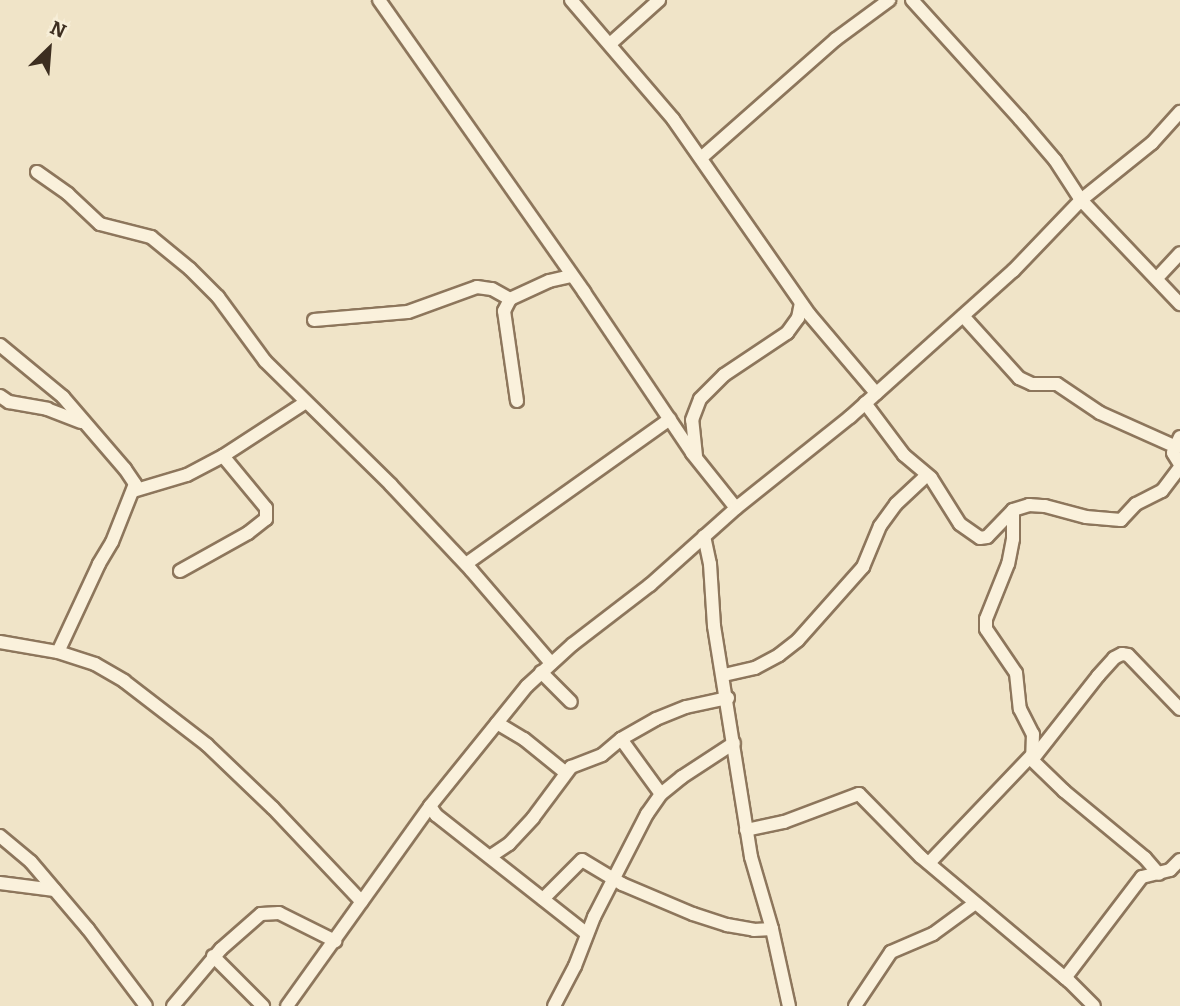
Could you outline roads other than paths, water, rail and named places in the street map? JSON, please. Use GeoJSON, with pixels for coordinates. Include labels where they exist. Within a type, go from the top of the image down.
{"type":"FeatureCollection","features":[{"type":"Feature","properties":{"kind":"street"},"geometry":{"type":"LineString","coordinates":[[379,0],[696,459],[736,508]]}},
{"type":"Feature","properties":{"kind":"street"},"geometry":{"type":"LineString","coordinates":[[571,0],[665,108],[801,303],[876,393]]}},
{"type":"Feature","properties":{"kind":"street"},"geometry":{"type":"LineString","coordinates":[[610,44],[659,0]]}},
{"type":"Feature","properties":{"kind":"street"},"geometry":{"type":"LineString","coordinates":[[701,158],[816,55],[890,0]]}},
{"type":"Feature","properties":{"kind":"street"},"geometry":{"type":"LineString","coordinates":[[912,0],[1055,160],[1081,200],[1180,304]]}},
{"type":"Feature","properties":{"kind":"street"},"geometry":{"type":"LineString","coordinates":[[295,1003],[430,806],[496,723],[541,672],[650,585],[736,508],[865,403],[1025,261],[1081,200],[1152,143],[1180,112]]}},
{"type":"Feature","properties":{"kind":"street"},"geometry":{"type":"LineString","coordinates":[[37,172],[68,194],[100,225],[151,237],[170,250],[218,297],[248,341],[466,564],[551,663]]}},
{"type":"Feature","properties":{"kind":"street"},"geometry":{"type":"LineString","coordinates":[[1157,278],[1180,253]]}},
{"type":"Feature","properties":{"kind":"street"},"geometry":{"type":"LineString","coordinates":[[517,401],[504,311],[510,299],[549,281],[571,276]]}},
{"type":"Feature","properties":{"kind":"street"},"geometry":{"type":"LineString","coordinates":[[314,320],[408,312],[477,287],[492,289],[510,299]]}},
{"type":"Feature","properties":{"kind":"street"},"geometry":{"type":"LineString","coordinates":[[696,459],[692,419],[700,399],[724,375],[787,333],[798,318],[801,303]]}},
{"type":"Feature","properties":{"kind":"street"},"geometry":{"type":"LineString","coordinates":[[865,403],[904,455],[927,475],[960,524],[980,538],[987,537],[1013,510],[1029,505],[1045,506],[1086,517],[1121,520],[1136,504],[1162,491],[1180,466],[1173,458],[1178,442],[1100,413],[1057,384],[1032,384],[1019,378],[963,316]]}},
{"type":"Feature","properties":{"kind":"street"},"geometry":{"type":"LineString","coordinates":[[0,345],[53,388],[134,481],[134,491],[125,505],[112,542],[58,652]]}},
{"type":"Feature","properties":{"kind":"street"},"geometry":{"type":"LineString","coordinates":[[0,396],[9,402],[47,409],[81,422]]}},
{"type":"Feature","properties":{"kind":"street"},"geometry":{"type":"LineString","coordinates":[[134,491],[187,475],[223,456],[306,402]]}},
{"type":"Feature","properties":{"kind":"street"},"geometry":{"type":"LineString","coordinates":[[466,564],[670,419]]}},
{"type":"Feature","properties":{"kind":"street"},"geometry":{"type":"LineString","coordinates":[[180,570],[248,533],[266,519],[266,508],[223,456]]}},
{"type":"Feature","properties":{"kind":"street"},"geometry":{"type":"LineString","coordinates":[[724,675],[755,668],[779,655],[798,640],[862,567],[880,526],[896,504],[927,475]]}},
{"type":"Feature","properties":{"kind":"street"},"geometry":{"type":"LineString","coordinates":[[1013,510],[1013,539],[1008,564],[986,619],[986,629],[1016,673],[1020,709],[1033,734],[1032,758]]}},
{"type":"Feature","properties":{"kind":"street"},"geometry":{"type":"LineString","coordinates":[[705,536],[710,564],[714,626],[728,698],[746,830],[789,1006]]}},
{"type":"Feature","properties":{"kind":"street"},"geometry":{"type":"LineString","coordinates":[[0,642],[58,652],[95,664],[124,681],[207,745],[273,808],[362,902]]}},
{"type":"Feature","properties":{"kind":"street"},"geometry":{"type":"LineString","coordinates":[[929,863],[1032,758],[1098,676],[1122,654],[1128,655],[1180,709]]}},
{"type":"Feature","properties":{"kind":"street"},"geometry":{"type":"LineString","coordinates":[[541,672],[571,702]]}},
{"type":"Feature","properties":{"kind":"street"},"geometry":{"type":"LineString","coordinates":[[491,856],[509,844],[533,818],[566,773],[577,764],[602,755],[621,739],[656,719],[686,707],[728,698]]}},
{"type":"Feature","properties":{"kind":"street"},"geometry":{"type":"LineString","coordinates":[[496,723],[531,744],[566,773]]}},
{"type":"Feature","properties":{"kind":"street"},"geometry":{"type":"LineString","coordinates":[[621,739],[661,794]]}},
{"type":"Feature","properties":{"kind":"street"},"geometry":{"type":"LineString","coordinates":[[554,1006],[613,880],[661,794],[707,758],[734,743]]}},
{"type":"Feature","properties":{"kind":"street"},"geometry":{"type":"LineString","coordinates":[[1032,758],[1170,874]]}},
{"type":"Feature","properties":{"kind":"street"},"geometry":{"type":"LineString","coordinates":[[746,830],[784,822],[857,794],[974,904],[1065,978],[1094,1006]]}},
{"type":"Feature","properties":{"kind":"street"},"geometry":{"type":"LineString","coordinates":[[430,806],[436,815],[587,934]]}},
{"type":"Feature","properties":{"kind":"street"},"geometry":{"type":"LineString","coordinates":[[0,836],[32,862],[146,1006]]}},
{"type":"Feature","properties":{"kind":"street"},"geometry":{"type":"LineString","coordinates":[[543,899],[577,862],[582,860],[613,880],[666,904],[727,925],[754,930],[772,929]]}},
{"type":"Feature","properties":{"kind":"street"},"geometry":{"type":"LineString","coordinates":[[1065,978],[1142,877],[1170,874],[1180,860]]}},
{"type":"Feature","properties":{"kind":"street"},"geometry":{"type":"LineString","coordinates":[[0,883],[55,890]]}},
{"type":"Feature","properties":{"kind":"street"},"geometry":{"type":"LineString","coordinates":[[855,1006],[891,952],[933,934],[974,904]]}},
{"type":"Feature","properties":{"kind":"street"},"geometry":{"type":"LineString","coordinates":[[173,1006],[213,957],[261,914],[269,912],[291,918],[335,941]]}},
{"type":"Feature","properties":{"kind":"street"},"geometry":{"type":"LineString","coordinates":[[213,957],[263,1006]]}}]}
